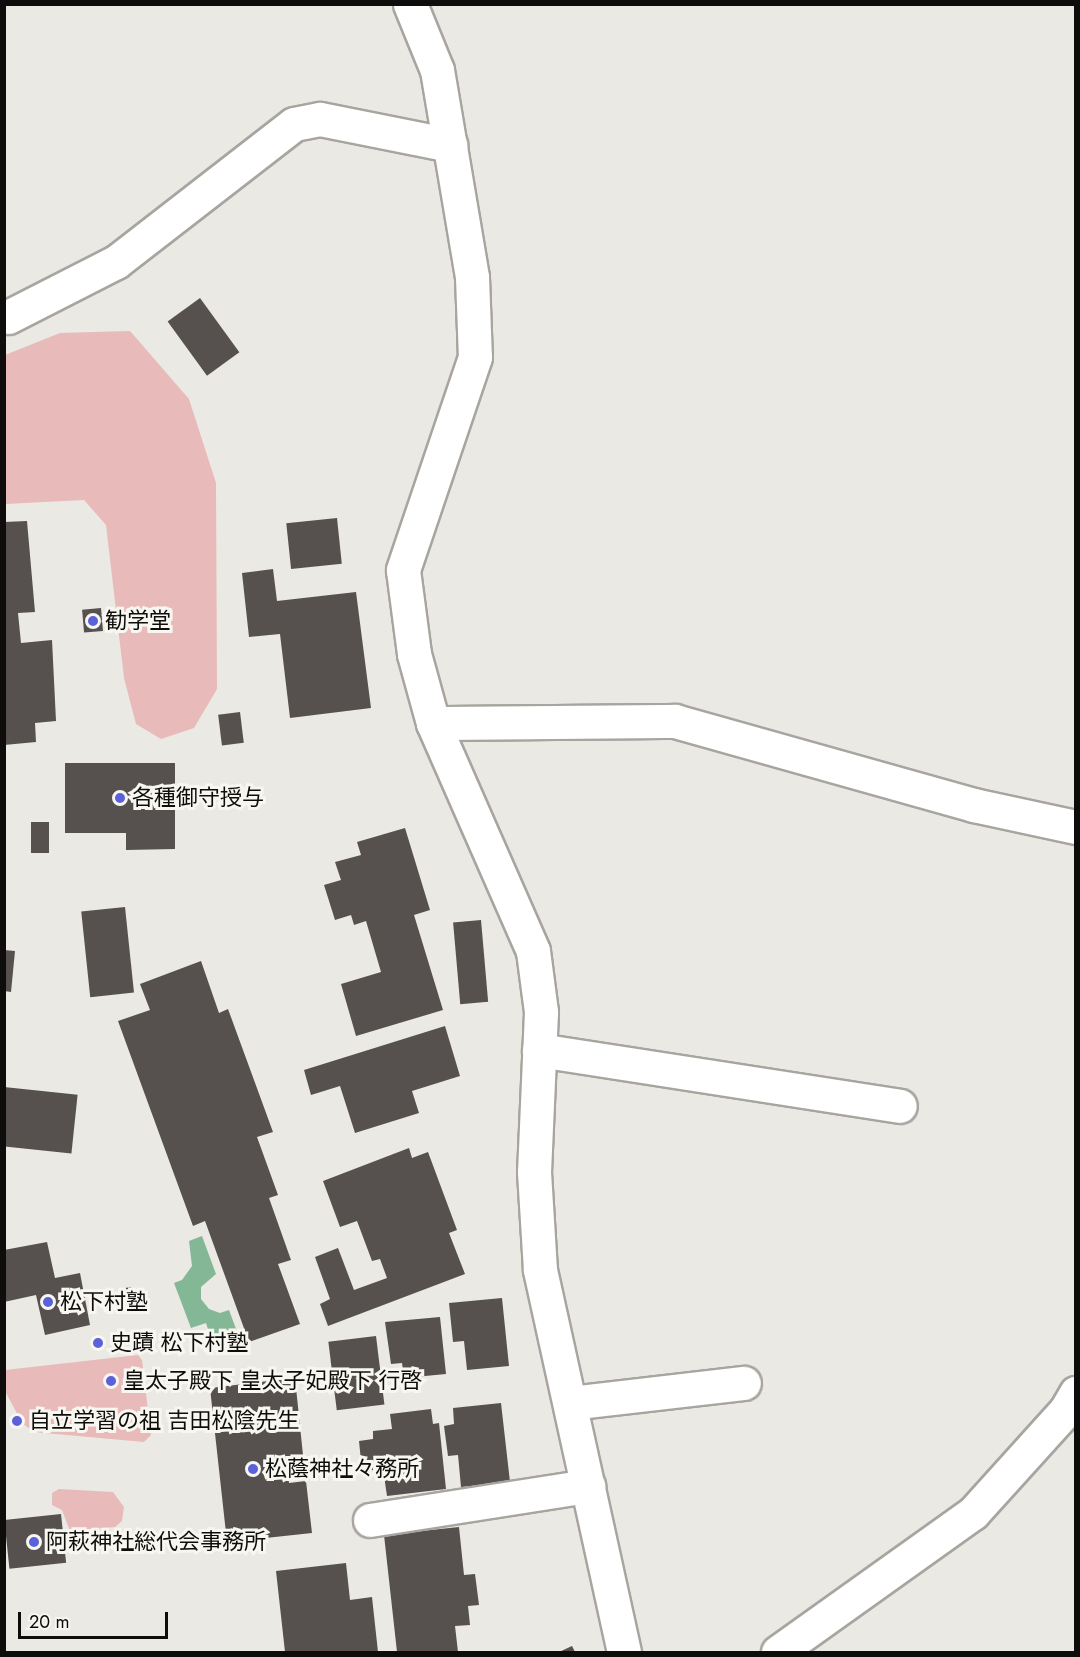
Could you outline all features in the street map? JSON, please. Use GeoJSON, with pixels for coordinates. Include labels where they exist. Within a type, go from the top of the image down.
{"type":"FeatureCollection","features":[{"type":"Feature","properties":{"kind":"street"},"geometry":{"type":"LineString","coordinates":[[410,4],[437,70],[472,278],[475,357],[403,570],[414,654],[433,723],[533,951],[541,1012],[534,1172],[540,1270],[624,1653]]}},
{"type":"Feature","properties":{"kind":"street"},"geometry":{"type":"LineString","coordinates":[[8,317],[116,262],[294,124],[320,118],[450,145]]}},
{"type":"Feature","properties":{"kind":"street"},"geometry":{"type":"LineString","coordinates":[[433,723],[675,721],[974,805],[1076,827]]}},
{"type":"Feature","properties":{"kind":"street"},"geometry":{"type":"LineString","coordinates":[[539,1050],[900,1106]]}},
{"type":"Feature","properties":{"kind":"street"},"geometry":{"type":"LineString","coordinates":[[570,1403],[744,1383]]}},
{"type":"Feature","properties":{"kind":"street"},"geometry":{"type":"LineString","coordinates":[[778,1653],[974,1513],[1066,1410],[1076,1393]]}},
{"type":"Feature","properties":{"kind":"street"},"geometry":{"type":"LineString","coordinates":[[370,1520],[588,1486]]}},
{"type":"Feature","properties":{"kind":"shaded area"},"geometry":{"type":"Polygon","coordinates":[[[130,331],[189,399],[216,483],[217,689],[194,728],[161,739],[136,724],[124,678],[106,525],[84,500],[5,504],[5,355],[60,333],[130,331]]]}},
{"type":"Feature","properties":{"kind":"shaded area"},"geometry":{"type":"Polygon","coordinates":[[[202,1236],[216,1274],[201,1287],[201,1299],[209,1309],[220,1313],[229,1310],[242,1345],[230,1350],[224,1334],[211,1339],[206,1323],[191,1328],[174,1283],[182,1280],[192,1266],[189,1241],[202,1236]]]}},
{"type":"Feature","properties":{"kind":"shaded area"},"geometry":{"type":"Polygon","coordinates":[[[138,1355],[142,1360],[151,1435],[144,1442],[34,1432],[22,1423],[5,1391],[5,1370],[138,1355]]]}},
{"type":"Feature","properties":{"kind":"shaded area"},"geometry":{"type":"Polygon","coordinates":[[[59,1489],[113,1492],[124,1507],[122,1521],[115,1527],[70,1531],[62,1510],[52,1505],[52,1493],[59,1489]]]}},
{"type":"Feature","properties":{"kind":"building"},"geometry":{"type":"Polygon","coordinates":[[[200,298],[239,352],[207,376],[168,322],[200,298]]]}},
{"type":"Feature","properties":{"kind":"building"},"geometry":{"type":"Polygon","coordinates":[[[337,518],[342,564],[291,569],[286,523],[337,518]]]}},
{"type":"Feature","properties":{"kind":"building"},"geometry":{"type":"Polygon","coordinates":[[[27,521],[35,612],[18,613],[21,643],[52,640],[56,721],[35,723],[36,742],[4,745],[4,522],[27,521]]]}},
{"type":"Feature","properties":{"kind":"building"},"geometry":{"type":"Polygon","coordinates":[[[273,569],[277,601],[356,592],[371,708],[290,718],[280,634],[249,637],[242,573],[273,569]]]}},
{"type":"Feature","properties":{"kind":"building","name":"勧学堂"},"geometry":{"type":"Polygon","coordinates":[[[101,608],[103,631],[84,633],[82,610],[101,608]]]}},
{"type":"Feature","properties":{"kind":"building"},"geometry":{"type":"Polygon","coordinates":[[[240,712],[244,743],[222,745],[218,715],[240,712]]]}},
{"type":"Feature","properties":{"kind":"building","name":"各種御守授与"},"geometry":{"type":"Polygon","coordinates":[[[65,763],[175,763],[175,849],[126,850],[126,833],[65,833],[65,763]]]}},
{"type":"Feature","properties":{"kind":"building"},"geometry":{"type":"Polygon","coordinates":[[[31,822],[49,822],[49,853],[31,853],[31,822]]]}},
{"type":"Feature","properties":{"kind":"building"},"geometry":{"type":"Polygon","coordinates":[[[405,828],[430,910],[414,915],[443,1010],[356,1036],[341,984],[381,972],[366,921],[354,925],[351,915],[335,920],[324,885],[341,880],[335,862],[361,855],[357,842],[405,828]]]}},
{"type":"Feature","properties":{"kind":"building"},"geometry":{"type":"Polygon","coordinates":[[[125,907],[134,993],[90,997],[81,912],[125,907]]]}},
{"type":"Feature","properties":{"kind":"building"},"geometry":{"type":"Polygon","coordinates":[[[481,920],[488,1002],[460,1004],[453,922],[481,920]]]}},
{"type":"Feature","properties":{"kind":"building"},"geometry":{"type":"Polygon","coordinates":[[[4,950],[15,951],[11,992],[4,991],[4,950]]]}},
{"type":"Feature","properties":{"kind":"building"},"geometry":{"type":"Polygon","coordinates":[[[201,961],[219,1013],[228,1009],[273,1132],[257,1137],[278,1195],[269,1198],[291,1260],[278,1264],[300,1324],[249,1342],[205,1221],[193,1226],[118,1021],[150,1010],[140,984],[201,961]]]}},
{"type":"Feature","properties":{"kind":"building"},"geometry":{"type":"Polygon","coordinates":[[[445,1026],[460,1076],[412,1091],[419,1113],[355,1133],[340,1086],[311,1095],[304,1070],[445,1026]]]}},
{"type":"Feature","properties":{"kind":"building"},"geometry":{"type":"Polygon","coordinates":[[[4,1087],[78,1095],[71,1153],[4,1146],[4,1087]]]}},
{"type":"Feature","properties":{"kind":"building"},"geometry":{"type":"Polygon","coordinates":[[[409,1148],[412,1158],[428,1152],[457,1230],[449,1233],[465,1274],[328,1326],[320,1304],[330,1299],[315,1257],[338,1248],[354,1290],[387,1278],[380,1259],[372,1261],[357,1221],[340,1227],[323,1181],[409,1148]]]}},
{"type":"Feature","properties":{"kind":"building","name":"松下村塾"},"geometry":{"type":"Polygon","coordinates":[[[47,1242],[55,1278],[80,1273],[90,1325],[45,1335],[36,1295],[4,1302],[4,1250],[47,1242]]]}},
{"type":"Feature","properties":{"kind":"building"},"geometry":{"type":"Polygon","coordinates":[[[131,1287],[135,1310],[126,1311],[122,1289],[131,1287]]]}},
{"type":"Feature","properties":{"kind":"building"},"geometry":{"type":"Polygon","coordinates":[[[502,1298],[509,1366],[467,1370],[464,1341],[453,1342],[449,1303],[502,1298]]]}},
{"type":"Feature","properties":{"kind":"building"},"geometry":{"type":"Polygon","coordinates":[[[440,1317],[446,1374],[404,1378],[402,1363],[391,1364],[385,1322],[440,1317]]]}},
{"type":"Feature","properties":{"kind":"building"},"geometry":{"type":"Polygon","coordinates":[[[376,1336],[384,1404],[337,1410],[328,1342],[376,1336]]]}},
{"type":"Feature","properties":{"kind":"building","name":"松蔭神社々務所"},"geometry":{"type":"Polygon","coordinates":[[[295,1378],[303,1455],[286,1457],[289,1483],[306,1481],[312,1533],[227,1542],[210,1388],[295,1378]]]}},
{"type":"Feature","properties":{"kind":"building"},"geometry":{"type":"Polygon","coordinates":[[[501,1403],[510,1482],[461,1487],[458,1455],[448,1456],[444,1426],[454,1424],[453,1408],[501,1403]]]}},
{"type":"Feature","properties":{"kind":"building"},"geometry":{"type":"Polygon","coordinates":[[[431,1409],[433,1424],[439,1423],[446,1489],[387,1496],[383,1469],[362,1471],[359,1441],[373,1439],[373,1431],[392,1429],[390,1414],[431,1409]]]}},
{"type":"Feature","properties":{"kind":"building","name":"阿萩神社総代会事務所"},"geometry":{"type":"Polygon","coordinates":[[[61,1514],[66,1563],[9,1569],[4,1520],[61,1514]]]}},
{"type":"Feature","properties":{"kind":"building"},"geometry":{"type":"Polygon","coordinates":[[[459,1527],[464,1575],[475,1574],[479,1605],[468,1606],[470,1625],[455,1626],[458,1652],[397,1652],[384,1535],[459,1527]]]}},
{"type":"Feature","properties":{"kind":"building"},"geometry":{"type":"Polygon","coordinates":[[[346,1563],[350,1600],[372,1597],[378,1652],[285,1652],[276,1571],[346,1563]]]}},
{"type":"Feature","properties":{"kind":"building"},"geometry":{"type":"Polygon","coordinates":[[[572,1646],[575,1652],[559,1652],[572,1646]]]}},
{"type":"Feature","properties":{"kind":"place","name":"勧学堂"},"geometry":{"type":"Point","coordinates":[93,621]}},
{"type":"Feature","properties":{"kind":"place","name":"各種御守授与"},"geometry":{"type":"Point","coordinates":[120,798]}},
{"type":"Feature","properties":{"kind":"place","name":"松下村塾"},"geometry":{"type":"Point","coordinates":[48,1302]}},
{"type":"Feature","properties":{"kind":"place","name":"史蹟 松下村塾"},"geometry":{"type":"Point","coordinates":[98,1343]}},
{"type":"Feature","properties":{"kind":"place","name":"皇太子殿下 皇太子妃殿下 行啓"},"geometry":{"type":"Point","coordinates":[111,1381]}},
{"type":"Feature","properties":{"kind":"place","name":"自立学習の祖 吉田松陰先生"},"geometry":{"type":"Point","coordinates":[17,1421]}},
{"type":"Feature","properties":{"kind":"place","name":"松蔭神社々務所"},"geometry":{"type":"Point","coordinates":[253,1469]}},
{"type":"Feature","properties":{"kind":"place","name":"阿萩神社総代会事務所"},"geometry":{"type":"Point","coordinates":[34,1542]}}]}
